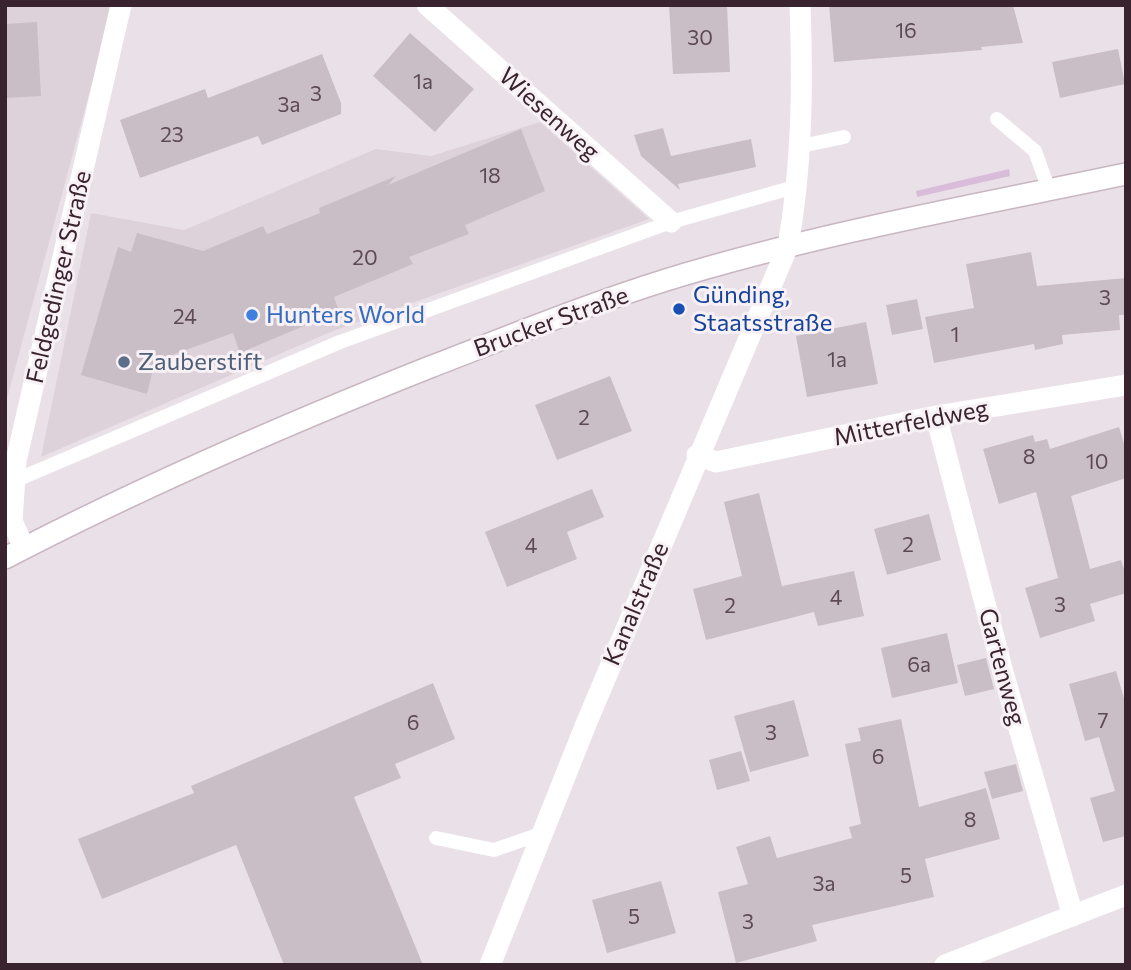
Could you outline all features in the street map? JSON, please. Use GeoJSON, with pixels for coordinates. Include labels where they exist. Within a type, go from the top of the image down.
{"type":"FeatureCollection","features":[{"type":"Feature","properties":{"kind":"street","name":"Feldgedinger Straße"},"geometry":{"type":"LineString","coordinates":[[14,553],[12,463],[121,5]]}},
{"type":"Feature","properties":{"kind":"street","name":"Wiesenweg"},"geometry":{"type":"LineString","coordinates":[[428,5],[671,222]]}},
{"type":"Feature","properties":{"kind":"street","name":"Kanalstraße"},"geometry":{"type":"LineString","coordinates":[[490,965],[540,834],[697,455],[788,246],[798,187],[801,146],[800,5]]}},
{"type":"Feature","properties":{"kind":"street","name":"Brucker Straße"},"geometry":{"type":"LineString","coordinates":[[14,553],[187,467],[297,420],[544,323],[666,281],[788,246],[1126,174]]}},
{"type":"Feature","properties":{"kind":"street","name":"Mitterfeldweg"},"geometry":{"type":"LineString","coordinates":[[697,455],[716,462],[936,416],[1126,385]]}},
{"type":"Feature","properties":{"kind":"street","name":"Gartenweg"},"geometry":{"type":"LineString","coordinates":[[936,416],[1004,676],[1073,916]]}},
{"type":"Feature","properties":{"kind":"street"},"geometry":{"type":"LineString","coordinates":[[945,965],[1126,895]]}},
{"type":"Feature","properties":{"kind":"lane"},"geometry":{"type":"LineString","coordinates":[[998,119],[1035,150],[1049,190]]}},
{"type":"Feature","properties":{"kind":"lane"},"geometry":{"type":"LineString","coordinates":[[801,146],[844,137]]}},
{"type":"Feature","properties":{"kind":"lane"},"geometry":{"type":"LineString","coordinates":[[12,463],[671,222],[798,187]]}},
{"type":"Feature","properties":{"kind":"lane"},"geometry":{"type":"LineString","coordinates":[[436,838],[495,850],[540,834]]}},
{"type":"Feature","properties":{"kind":"shaded area"},"geometry":{"type":"Polygon","coordinates":[[[5,5],[113,5],[5,406],[5,5]]]}},
{"type":"Feature","properties":{"kind":"shaded area"},"geometry":{"type":"Polygon","coordinates":[[[540,122],[649,219],[333,331],[41,457],[91,213],[184,230],[376,149],[431,156],[540,122]]]}},
{"type":"Feature","properties":{"kind":"shaded area"},"geometry":{"type":"Polygon","coordinates":[[[1009,169],[1010,176],[917,197],[916,191],[1009,169]]]}},
{"type":"Feature","properties":{"kind":"building"},"geometry":{"type":"Polygon","coordinates":[[[669,5],[727,5],[730,72],[673,74],[669,5]]]}},
{"type":"Feature","properties":{"kind":"building"},"geometry":{"type":"Polygon","coordinates":[[[829,5],[1013,5],[1023,43],[981,47],[982,50],[834,62],[829,5]]]}},
{"type":"Feature","properties":{"kind":"building"},"geometry":{"type":"Polygon","coordinates":[[[37,22],[41,96],[5,98],[5,24],[37,22]]]}},
{"type":"Feature","properties":{"kind":"building"},"geometry":{"type":"Polygon","coordinates":[[[410,33],[474,89],[435,132],[373,76],[410,33]]]}},
{"type":"Feature","properties":{"kind":"building"},"geometry":{"type":"Polygon","coordinates":[[[1118,49],[1125,84],[1060,98],[1052,62],[1118,49]]]}},
{"type":"Feature","properties":{"kind":"building"},"geometry":{"type":"Polygon","coordinates":[[[322,54],[341,103],[341,114],[262,145],[258,136],[140,178],[120,120],[205,89],[208,98],[322,54]]]}},
{"type":"Feature","properties":{"kind":"building"},"geometry":{"type":"Polygon","coordinates":[[[663,128],[671,156],[751,139],[756,167],[678,184],[680,190],[641,156],[634,135],[663,128]]]}},
{"type":"Feature","properties":{"kind":"building"},"geometry":{"type":"Polygon","coordinates":[[[521,129],[545,191],[465,225],[469,234],[409,257],[413,264],[334,297],[339,311],[240,353],[233,333],[155,361],[147,394],[81,375],[118,247],[131,252],[137,233],[203,251],[263,226],[267,234],[320,213],[319,208],[396,176],[388,185],[521,129]]]}},
{"type":"Feature","properties":{"kind":"building"},"geometry":{"type":"Polygon","coordinates":[[[1031,252],[1037,286],[1126,278],[1126,315],[1119,315],[1120,330],[1062,335],[1063,344],[1035,350],[1034,344],[934,363],[925,317],[974,308],[966,264],[1031,252]]]}},
{"type":"Feature","properties":{"kind":"building"},"geometry":{"type":"Polygon","coordinates":[[[917,299],[923,329],[892,335],[886,305],[917,299]]]}},
{"type":"Feature","properties":{"kind":"building"},"geometry":{"type":"Polygon","coordinates":[[[866,322],[878,384],[807,397],[796,336],[866,322]]]}},
{"type":"Feature","properties":{"kind":"building"},"geometry":{"type":"Polygon","coordinates":[[[610,376],[632,431],[557,460],[535,405],[610,376]]]}},
{"type":"Feature","properties":{"kind":"building"},"geometry":{"type":"Polygon","coordinates":[[[1119,427],[1126,450],[1126,478],[1071,496],[1090,569],[1121,560],[1126,575],[1126,593],[1090,604],[1095,621],[1040,638],[1025,588],[1058,578],[1036,492],[999,504],[983,449],[1033,435],[1035,442],[1047,439],[1050,449],[1119,427]]]}},
{"type":"Feature","properties":{"kind":"building"},"geometry":{"type":"Polygon","coordinates":[[[592,489],[604,517],[567,532],[577,559],[507,587],[485,532],[592,489]]]}},
{"type":"Feature","properties":{"kind":"building"},"geometry":{"type":"Polygon","coordinates":[[[759,493],[782,586],[854,571],[864,616],[818,626],[814,612],[706,640],[693,589],[742,576],[724,502],[759,493]]]}},
{"type":"Feature","properties":{"kind":"building"},"geometry":{"type":"Polygon","coordinates":[[[929,514],[941,560],[887,575],[874,529],[929,514]]]}},
{"type":"Feature","properties":{"kind":"building"},"geometry":{"type":"Polygon","coordinates":[[[947,633],[958,683],[892,698],[881,648],[947,633]]]}},
{"type":"Feature","properties":{"kind":"building"},"geometry":{"type":"Polygon","coordinates":[[[986,658],[994,689],[965,696],[957,665],[986,658]]]}},
{"type":"Feature","properties":{"kind":"building"},"geometry":{"type":"Polygon","coordinates":[[[1116,671],[1126,705],[1126,836],[1103,842],[1090,798],[1115,791],[1099,737],[1085,741],[1069,684],[1116,671]]]}},
{"type":"Feature","properties":{"kind":"building"},"geometry":{"type":"Polygon","coordinates":[[[433,683],[455,739],[395,764],[401,778],[354,797],[423,965],[284,965],[236,845],[102,899],[78,839],[194,793],[191,786],[433,683]]]}},
{"type":"Feature","properties":{"kind":"building"},"geometry":{"type":"Polygon","coordinates":[[[794,700],[809,756],[750,772],[734,716],[794,700]]]}},
{"type":"Feature","properties":{"kind":"building"},"geometry":{"type":"Polygon","coordinates":[[[901,719],[919,807],[986,788],[1000,839],[925,859],[934,897],[812,925],[817,941],[736,963],[718,892],[748,884],[736,847],[770,836],[777,858],[852,838],[849,827],[861,824],[845,744],[861,741],[858,728],[901,719]]]}},
{"type":"Feature","properties":{"kind":"building"},"geometry":{"type":"Polygon","coordinates":[[[741,751],[750,781],[717,790],[709,760],[741,751]]]}},
{"type":"Feature","properties":{"kind":"building"},"geometry":{"type":"Polygon","coordinates":[[[1016,764],[1023,791],[992,799],[984,772],[1016,764]]]}},
{"type":"Feature","properties":{"kind":"building"},"geometry":{"type":"Polygon","coordinates":[[[661,881],[676,933],[607,953],[592,900],[661,881]]]}},
{"type":"Feature","properties":{"kind":"place","name":"Günding, Staatsstraße"},"geometry":{"type":"Point","coordinates":[679,309]}},
{"type":"Feature","properties":{"kind":"place","name":"Hunters World"},"geometry":{"type":"Point","coordinates":[252,315]}},
{"type":"Feature","properties":{"kind":"place","name":"Zauberstift"},"geometry":{"type":"Point","coordinates":[124,362]}}]}
